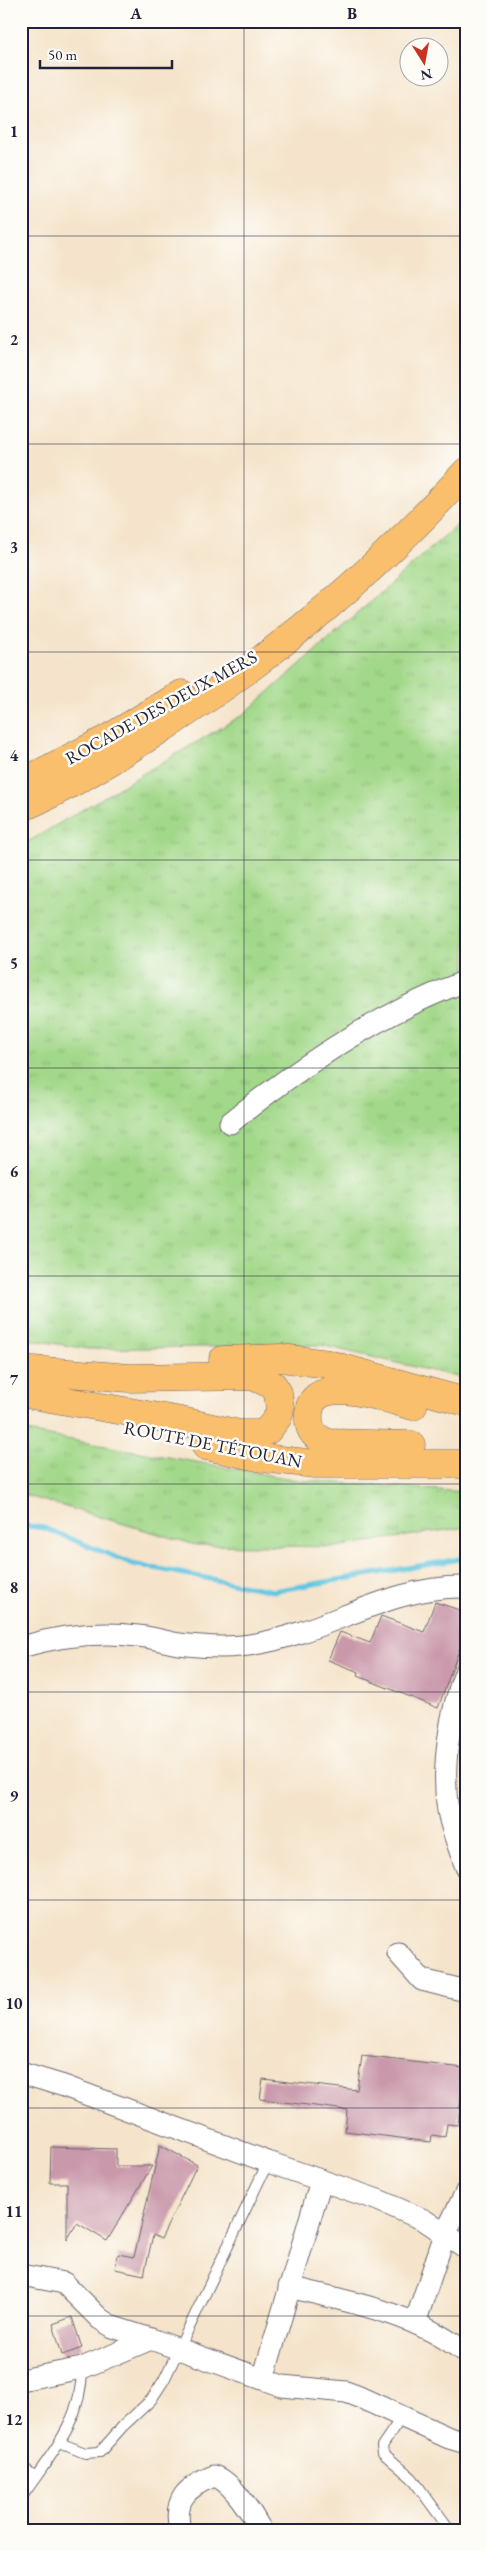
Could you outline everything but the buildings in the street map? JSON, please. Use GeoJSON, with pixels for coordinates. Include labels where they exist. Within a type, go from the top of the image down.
{"type":"FeatureCollection","features":[{"type":"Feature","properties":{"kind":"highway","name":"ROCADE DES DEUX MERS"},"geometry":{"type":"LineString","coordinates":[[21,808],[110,761],[190,711],[300,630],[382,558],[431,511],[466,472]]}},
{"type":"Feature","properties":{"kind":"highway","name":"ROCADE DES DEUX MERS"},"geometry":{"type":"LineString","coordinates":[[21,783],[107,739],[188,691],[300,630]]}},
{"type":"Feature","properties":{"kind":"highway"},"geometry":{"type":"LineString","coordinates":[[21,1357],[122,1363],[259,1358],[305,1360],[350,1370],[466,1402]]}},
{"type":"Feature","properties":{"kind":"highway"},"geometry":{"type":"LineString","coordinates":[[21,1369],[129,1378],[252,1376],[273,1385],[278,1393],[280,1409],[278,1417],[268,1430],[260,1434],[239,1434],[181,1421],[21,1393]]}},
{"type":"Feature","properties":{"kind":"highway"},"geometry":{"type":"LineString","coordinates":[[466,1417],[337,1389],[322,1394],[317,1398],[312,1405],[309,1419],[314,1434],[319,1439],[328,1443],[466,1447]]}},
{"type":"Feature","properties":{"kind":"highway","name":"ROUTE DE TÉTOUAN"},"geometry":{"type":"LineString","coordinates":[[21,1406],[239,1453],[290,1462],[339,1466],[423,1463],[466,1464]]}},
{"type":"Feature","properties":{"kind":"street"},"geometry":{"type":"LineString","coordinates":[[230,1124],[286,1078],[376,1023],[411,1004],[466,981]]}},
{"type":"Feature","properties":{"kind":"street"},"geometry":{"type":"LineString","coordinates":[[21,1647],[80,1635],[108,1634],[139,1636],[178,1644],[216,1647],[254,1645],[304,1632],[387,1599],[418,1590],[466,1587]]}},
{"type":"Feature","properties":{"kind":"street"},"geometry":{"type":"LineString","coordinates":[[466,1670],[455,1704],[447,1762],[450,1818],[466,1867]]}},
{"type":"Feature","properties":{"kind":"street"},"geometry":{"type":"LineString","coordinates":[[398,1953],[422,1980],[466,1991]]}},
{"type":"Feature","properties":{"kind":"street"},"geometry":{"type":"LineString","coordinates":[[21,2073],[64,2086],[401,2210],[466,2248]]}},
{"type":"Feature","properties":{"kind":"street"},"geometry":{"type":"LineString","coordinates":[[264,2379],[321,2180]]}},
{"type":"Feature","properties":{"kind":"street"},"geometry":{"type":"LineString","coordinates":[[415,2323],[445,2234],[463,2201]]}},
{"type":"Feature","properties":{"kind":"street"},"geometry":{"type":"LineString","coordinates":[[21,2275],[64,2283],[100,2319],[112,2328],[151,2339],[282,2386],[346,2392],[372,2401],[401,2418],[466,2443]]}},
{"type":"Feature","properties":{"kind":"street"},"geometry":{"type":"LineString","coordinates":[[289,2287],[370,2307],[415,2323],[453,2343],[466,2353]]}},
{"type":"Feature","properties":{"kind":"street"},"geometry":{"type":"LineString","coordinates":[[21,2380],[82,2368],[151,2339]]}},
{"type":"Feature","properties":{"kind":"street"},"geometry":{"type":"LineString","coordinates":[[180,2530],[177,2508],[179,2500],[200,2484],[216,2476],[250,2510],[261,2530]]}},
{"type":"Feature","properties":{"kind":"lane"},"geometry":{"type":"LineString","coordinates":[[60,2442],[85,2453],[100,2452],[123,2426],[151,2400],[164,2380],[268,2162]]}},
{"type":"Feature","properties":{"kind":"lane"},"geometry":{"type":"LineString","coordinates":[[21,2498],[60,2442],[78,2406],[82,2386],[82,2368]]}},
{"type":"Feature","properties":{"kind":"lane"},"geometry":{"type":"LineString","coordinates":[[401,2418],[382,2446],[383,2453],[412,2478],[450,2530]]}},
{"type":"Feature","properties":{"kind":"lane"},"geometry":{"type":"LineString","coordinates":[[21,2466],[35,2477]]}},
{"type":"Feature","properties":{"kind":"green space"},"geometry":{"type":"Polygon","coordinates":[[[466,517],[466,1379],[321,1345],[89,1349],[21,1338],[21,846],[244,714],[466,517]]]}},
{"type":"Feature","properties":{"kind":"green space"},"geometry":{"type":"Polygon","coordinates":[[[21,1431],[297,1480],[466,1492],[466,1527],[335,1547],[196,1545],[21,1494],[21,1431]]]}},
{"type":"Feature","properties":{"kind":"waterway"},"geometry":{"type":"LineString","coordinates":[[21,1525],[44,1528],[133,1564],[273,1591],[466,1558]]}}]}
